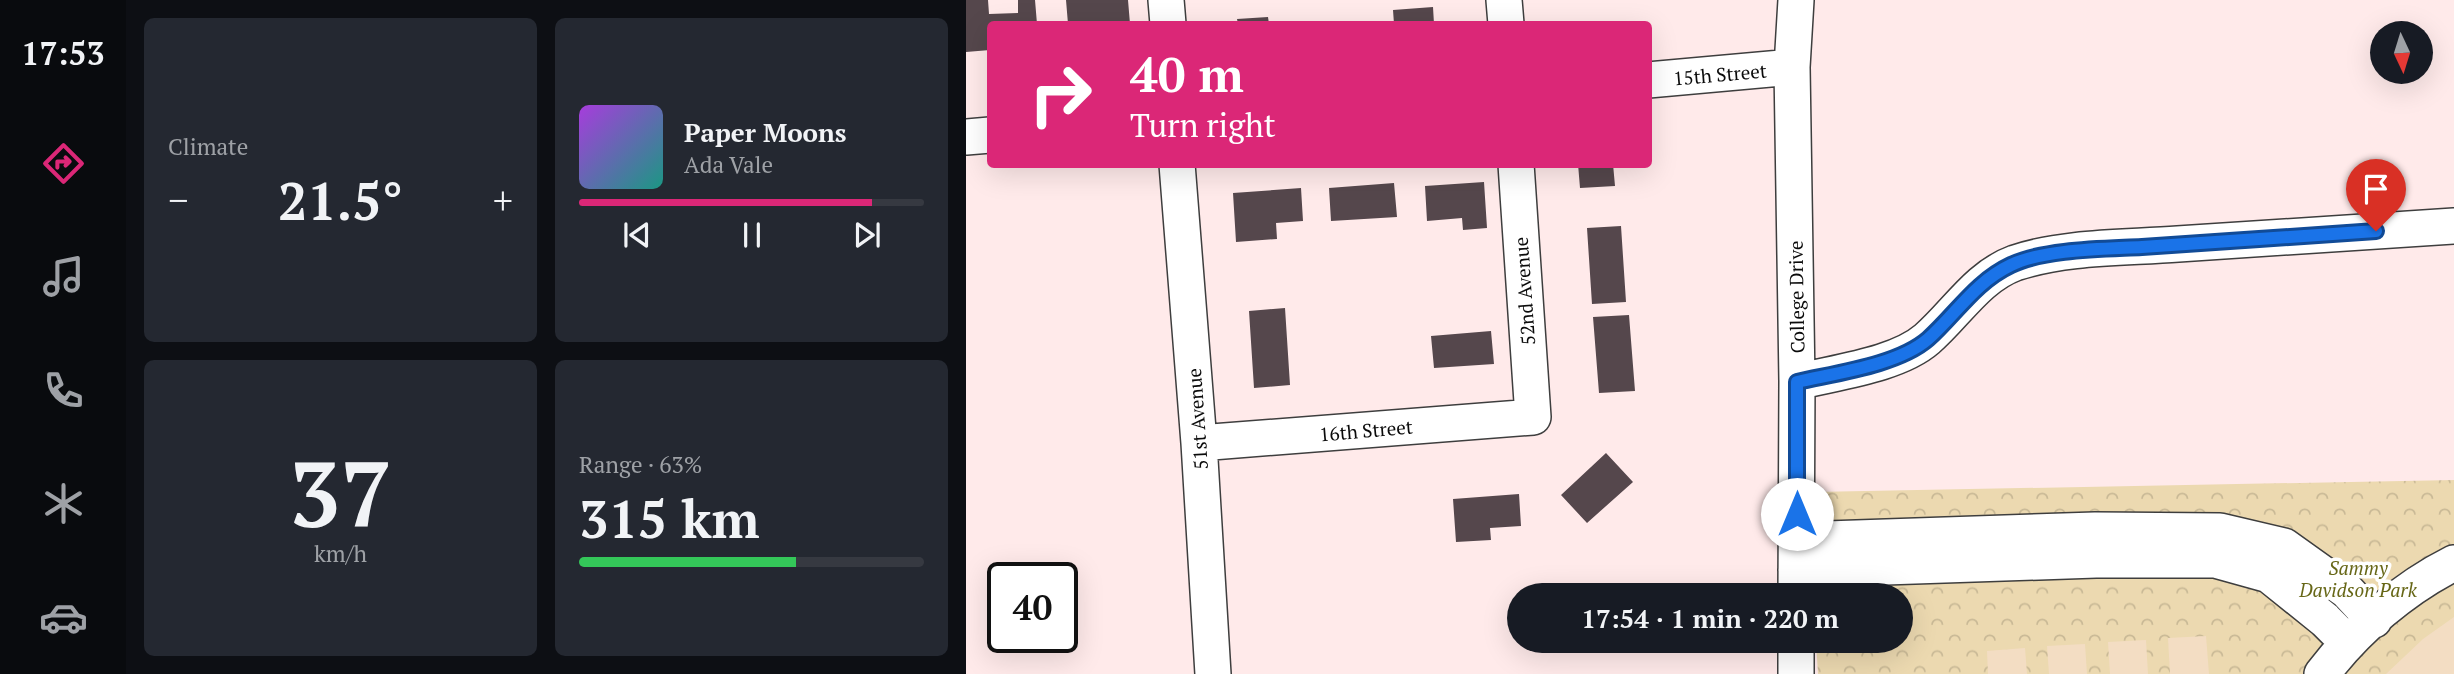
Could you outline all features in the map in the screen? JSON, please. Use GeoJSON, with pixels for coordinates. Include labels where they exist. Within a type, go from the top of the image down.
{"type":"FeatureCollection","features":[{"type":"Feature","properties":{"kind":"street"},"geometry":{"type":"LineString","coordinates":[[1166,0],[1168,21]]}},
{"type":"Feature","properties":{"kind":"street"},"geometry":{"type":"LineString","coordinates":[[1504,0],[1506,21]]}},
{"type":"Feature","properties":{"kind":"street","name":"College Drive"},"geometry":{"type":"LineString","coordinates":[[1796,0],[1792,67],[1797,382],[1796,568]]}},
{"type":"Feature","properties":{"kind":"street","name":"15th Street"},"geometry":{"type":"LineString","coordinates":[[1652,80],[1792,67]]}},
{"type":"Feature","properties":{"kind":"street"},"geometry":{"type":"LineString","coordinates":[[966,137],[987,135]]}},
{"type":"Feature","properties":{"kind":"street","name":"51st Avenue"},"geometry":{"type":"LineString","coordinates":[[1177,168],[1199,443],[1213,674]]}},
{"type":"Feature","properties":{"kind":"street","name":"52nd Avenue"},"geometry":{"type":"LineString","coordinates":[[1516,168],[1533,416]]}},
{"type":"Feature","properties":{"kind":"street"},"geometry":{"type":"LineString","coordinates":[[1797,382],[1901,355],[1927,340],[1982,283],[2012,264],[2043,255],[2454,226]]}},
{"type":"Feature","properties":{"kind":"street","name":"16th Street"},"geometry":{"type":"LineString","coordinates":[[1199,443],[1533,416]]}},
{"type":"Feature","properties":{"kind":"street"},"geometry":{"type":"LineString","coordinates":[[1796,568],[2095,530],[2220,531],[2284,546],[2347,591],[2374,620]]}},
{"type":"Feature","properties":{"kind":"street"},"geometry":{"type":"LineString","coordinates":[[1796,568],[2096,560],[2216,561],[2269,575],[2325,620],[2348,643]]}},
{"type":"Feature","properties":{"kind":"street"},"geometry":{"type":"LineString","coordinates":[[2322,674],[2348,643],[2400,597],[2454,563]]}},
{"type":"Feature","properties":{"kind":"street"},"geometry":{"type":"LineString","coordinates":[[1796,653],[1796,674]]}},
{"type":"Feature","properties":{"kind":"green space","name":"Sammy Davidson Park"},"geometry":{"type":"Polygon","coordinates":[[[2454,480],[2454,674],[1818,674],[1817,653],[1913,653],[1913,583],[1814,583],[1813,492],[2454,480]]]}},
{"type":"Feature","properties":{"kind":"shaded area"},"geometry":{"type":"Polygon","coordinates":[[[2454,617],[2454,674],[2386,674],[2423,639],[2454,617]]]}},
{"type":"Feature","properties":{"kind":"shaded area"},"geometry":{"type":"Polygon","coordinates":[[[2206,636],[2209,674],[2170,674],[2168,638],[2206,636]]]}},
{"type":"Feature","properties":{"kind":"shaded area"},"geometry":{"type":"Polygon","coordinates":[[[2146,640],[2148,674],[2110,674],[2108,642],[2146,640]]]}},
{"type":"Feature","properties":{"kind":"shaded area"},"geometry":{"type":"Polygon","coordinates":[[[2085,644],[2087,674],[2049,674],[2047,646],[2085,644]]]}},
{"type":"Feature","properties":{"kind":"shaded area"},"geometry":{"type":"Polygon","coordinates":[[[2025,648],[2027,674],[1988,674],[1987,651],[2025,648]]]}},
{"type":"Feature","properties":{"kind":"building"},"geometry":{"type":"Polygon","coordinates":[[[966,0],[988,0],[989,14],[1018,13],[1018,0],[1035,0],[1037,21],[987,21],[987,50],[966,52],[966,0]]]}},
{"type":"Feature","properties":{"kind":"building"},"geometry":{"type":"Polygon","coordinates":[[[1066,0],[1128,0],[1130,21],[1068,21],[1066,0]]]}},
{"type":"Feature","properties":{"kind":"building"},"geometry":{"type":"Polygon","coordinates":[[[1433,7],[1434,21],[1394,21],[1393,10],[1433,7]]]}},
{"type":"Feature","properties":{"kind":"building"},"geometry":{"type":"Polygon","coordinates":[[[1268,17],[1269,21],[1237,21],[1268,17]]]}},
{"type":"Feature","properties":{"kind":"building"},"geometry":{"type":"Polygon","coordinates":[[[1578,168],[1613,168],[1615,186],[1580,188],[1578,168]]]}},
{"type":"Feature","properties":{"kind":"building"},"geometry":{"type":"Polygon","coordinates":[[[1484,182],[1487,228],[1463,230],[1462,218],[1427,221],[1425,186],[1484,182]]]}},
{"type":"Feature","properties":{"kind":"building"},"geometry":{"type":"Polygon","coordinates":[[[1394,183],[1397,217],[1331,221],[1329,188],[1394,183]]]}},
{"type":"Feature","properties":{"kind":"building"},"geometry":{"type":"Polygon","coordinates":[[[1301,188],[1303,221],[1276,223],[1277,239],[1236,242],[1233,193],[1301,188]]]}},
{"type":"Feature","properties":{"kind":"building"},"geometry":{"type":"Polygon","coordinates":[[[1621,226],[1626,302],[1592,304],[1587,228],[1621,226]]]}},
{"type":"Feature","properties":{"kind":"building"},"geometry":{"type":"Polygon","coordinates":[[[1285,308],[1290,385],[1254,388],[1249,311],[1285,308]]]}},
{"type":"Feature","properties":{"kind":"building"},"geometry":{"type":"Polygon","coordinates":[[[1629,315],[1635,391],[1599,393],[1593,317],[1629,315]]]}},
{"type":"Feature","properties":{"kind":"building"},"geometry":{"type":"Polygon","coordinates":[[[1491,331],[1494,364],[1434,368],[1431,336],[1491,331]]]}},
{"type":"Feature","properties":{"kind":"building"},"geometry":{"type":"Polygon","coordinates":[[[1606,453],[1633,482],[1587,523],[1561,495],[1606,453]]]}},
{"type":"Feature","properties":{"kind":"building"},"geometry":{"type":"Polygon","coordinates":[[[1519,494],[1521,526],[1490,528],[1491,540],[1456,542],[1453,499],[1519,494]]]}},
{"type":"Feature","properties":{"kind":"route"},"geometry":{"type":"LineString","coordinates":[[1797,514],[1797,382],[1901,355],[1927,340],[1982,283],[2012,264],[2043,255],[2116,248],[2376,231]]}}]}
